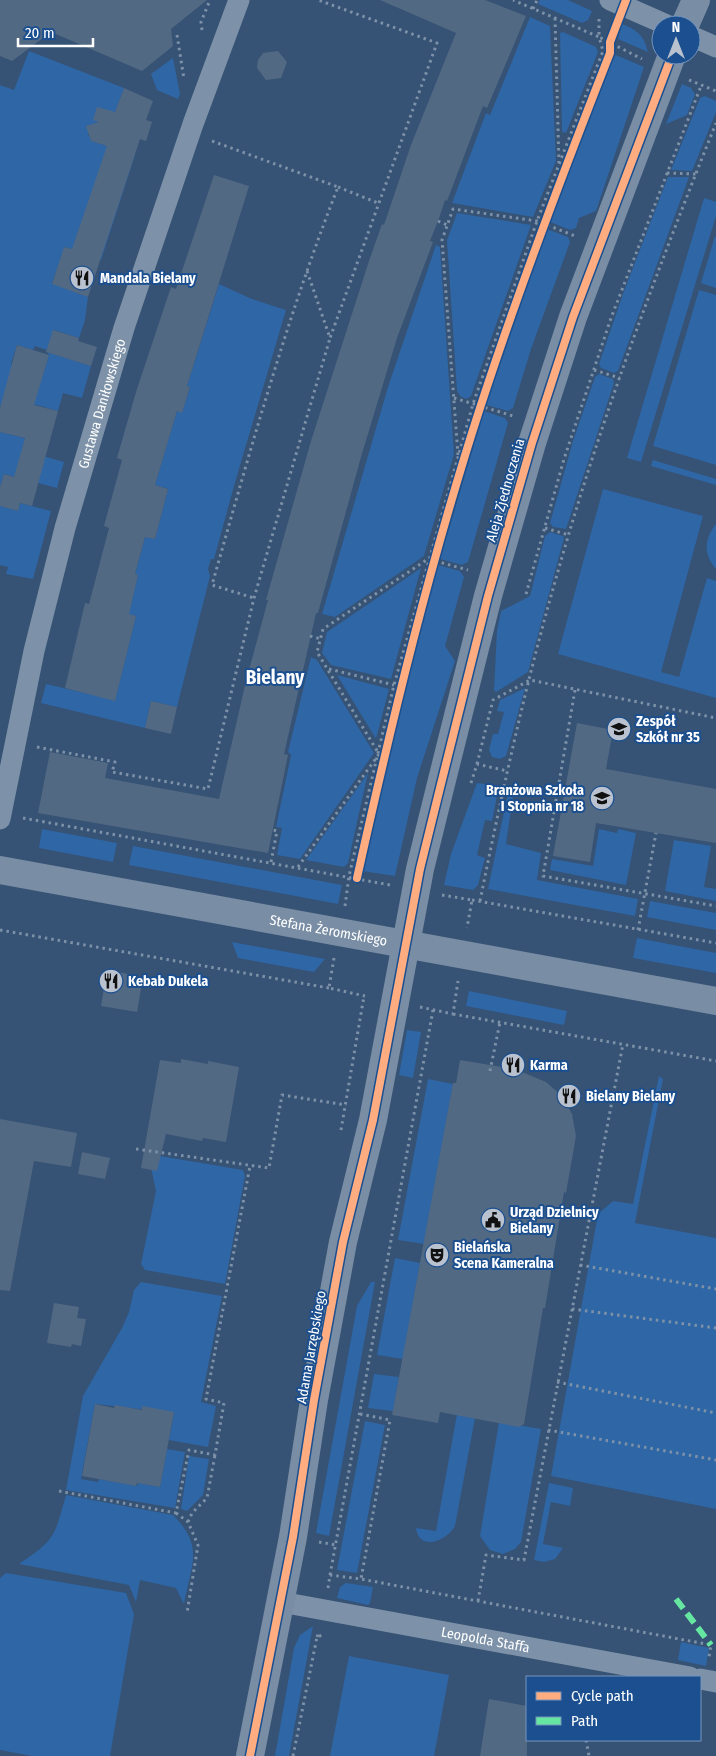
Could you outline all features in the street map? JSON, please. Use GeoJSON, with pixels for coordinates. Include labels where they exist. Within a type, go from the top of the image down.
{"type":"FeatureCollection","features":[{"type":"Feature","properties":{"kind":"street","name":"Gustawa Daniłowskiego"},"geometry":{"type":"LineString","coordinates":[[0,816],[34,651],[65,528],[124,328],[199,131],[239,0]]}},
{"type":"Feature","properties":{"kind":"street"},"geometry":{"type":"LineString","coordinates":[[689,15],[696,0]]}},
{"type":"Feature","properties":{"kind":"street"},"geometry":{"type":"LineString","coordinates":[[616,3],[651,18]]}},
{"type":"Feature","properties":{"kind":"street"},"geometry":{"type":"LineString","coordinates":[[701,40],[716,47]]}},
{"type":"Feature","properties":{"kind":"street","name":"Aleja Zjednoczenia"},"geometry":{"type":"LineString","coordinates":[[405,945],[420,869],[488,596],[532,443],[573,317],[668,65]]}},
{"type":"Feature","properties":{"kind":"street","name":"Stefana Żeromskiego"},"geometry":{"type":"LineString","coordinates":[[0,870],[716,1001]]}},
{"type":"Feature","properties":{"kind":"street","name":"Adama Jarzębskiego"},"geometry":{"type":"LineString","coordinates":[[250,1756],[281,1602],[341,1252],[373,1120],[405,945]]}},
{"type":"Feature","properties":{"kind":"street","name":"Leopolda Staffa"},"geometry":{"type":"LineString","coordinates":[[281,1602],[685,1676]]}},
{"type":"Feature","properties":{"kind":"street"},"geometry":{"type":"LineString","coordinates":[[701,1679],[716,1682]]}},
{"type":"Feature","properties":{"kind":"path"},"geometry":{"type":"LineString","coordinates":[[27,745],[114,762],[112,772],[208,789],[254,598],[330,338],[436,43],[318,0]]}},
{"type":"Feature","properties":{"kind":"path"},"geometry":{"type":"LineString","coordinates":[[345,906],[458,457],[559,167],[604,51],[599,37],[513,0]]}},
{"type":"Feature","properties":{"kind":"path"},"geometry":{"type":"LineString","coordinates":[[533,9],[537,0]]}},
{"type":"Feature","properties":{"kind":"path"},"geometry":{"type":"LineString","coordinates":[[541,222],[610,53],[616,3]]}},
{"type":"Feature","properties":{"kind":"path"},"geometry":{"type":"LineString","coordinates":[[555,18],[559,167]]}},
{"type":"Feature","properties":{"kind":"path"},"geometry":{"type":"LineString","coordinates":[[177,35],[183,75]]}},
{"type":"Feature","properties":{"kind":"path"},"geometry":{"type":"LineString","coordinates":[[526,594],[564,459],[611,318],[700,86]]}},
{"type":"Feature","properties":{"kind":"path"},"geometry":{"type":"LineString","coordinates":[[480,902],[507,771],[569,535],[620,378],[667,244],[716,123]]}},
{"type":"Feature","properties":{"kind":"path"},"geometry":{"type":"LineString","coordinates":[[199,131],[378,203]]}},
{"type":"Feature","properties":{"kind":"path"},"geometry":{"type":"LineString","coordinates":[[667,173],[696,174]]}},
{"type":"Feature","properties":{"kind":"path"},"geometry":{"type":"LineString","coordinates":[[254,598],[212,585],[268,389],[307,271],[338,187]]}},
{"type":"Feature","properties":{"kind":"path"},"geometry":{"type":"LineString","coordinates":[[458,457],[442,240],[453,210],[541,222],[576,236]]}},
{"type":"Feature","properties":{"kind":"path"},"geometry":{"type":"LineString","coordinates":[[438,221],[447,225]]}},
{"type":"Feature","properties":{"kind":"path"},"geometry":{"type":"LineString","coordinates":[[572,245],[579,228]]}},
{"type":"Feature","properties":{"kind":"path"},"geometry":{"type":"LineString","coordinates":[[307,271],[330,338]]}},
{"type":"Feature","properties":{"kind":"path"},"geometry":{"type":"LineString","coordinates":[[594,370],[620,378]]}},
{"type":"Feature","properties":{"kind":"path"},"geometry":{"type":"LineString","coordinates":[[454,398],[512,416]]}},
{"type":"Feature","properties":{"kind":"path"},"geometry":{"type":"LineString","coordinates":[[353,877],[394,685],[477,405]]}},
{"type":"Feature","properties":{"kind":"path"},"geometry":{"type":"LineString","coordinates":[[510,426],[516,407]]}},
{"type":"Feature","properties":{"kind":"path"},"geometry":{"type":"LineString","coordinates":[[545,528],[569,535]]}},
{"type":"Feature","properties":{"kind":"path"},"geometry":{"type":"LineString","coordinates":[[379,754],[317,652],[323,629],[432,560],[469,570],[471,560]]}},
{"type":"Feature","properties":{"kind":"path"},"geometry":{"type":"LineString","coordinates":[[310,636],[321,639]]}},
{"type":"Feature","properties":{"kind":"path"},"geometry":{"type":"LineString","coordinates":[[328,669],[394,685]]}},
{"type":"Feature","properties":{"kind":"path"},"geometry":{"type":"LineString","coordinates":[[477,764],[493,700],[530,680],[716,718]]}},
{"type":"Feature","properties":{"kind":"path"},"geometry":{"type":"LineString","coordinates":[[576,690],[543,876],[716,906]]}},
{"type":"Feature","properties":{"kind":"path"},"geometry":{"type":"LineString","coordinates":[[298,867],[379,754]]}},
{"type":"Feature","properties":{"kind":"path"},"geometry":{"type":"LineString","coordinates":[[0,816],[271,862],[392,886]]}},
{"type":"Feature","properties":{"kind":"path"},"geometry":{"type":"LineString","coordinates":[[271,862],[277,831],[273,830]]}},
{"type":"Feature","properties":{"kind":"path"},"geometry":{"type":"LineString","coordinates":[[638,930],[656,833]]}},
{"type":"Feature","properties":{"kind":"path"},"geometry":{"type":"LineString","coordinates":[[437,894],[716,944]]}},
{"type":"Feature","properties":{"kind":"path"},"geometry":{"type":"LineString","coordinates":[[467,928],[472,900]]}},
{"type":"Feature","properties":{"kind":"path"},"geometry":{"type":"LineString","coordinates":[[0,930],[329,988],[370,997]]}},
{"type":"Feature","properties":{"kind":"path"},"geometry":{"type":"LineString","coordinates":[[329,988],[334,958]]}},
{"type":"Feature","properties":{"kind":"path"},"geometry":{"type":"LineString","coordinates":[[453,1014],[458,981]]}},
{"type":"Feature","properties":{"kind":"path"},"geometry":{"type":"LineString","coordinates":[[412,1006],[716,1061]]}},
{"type":"Feature","properties":{"kind":"path"},"geometry":{"type":"LineString","coordinates":[[293,1756],[324,1610],[433,1010]]}},
{"type":"Feature","properties":{"kind":"path"},"geometry":{"type":"LineString","coordinates":[[490,1071],[500,1022]]}},
{"type":"Feature","properties":{"kind":"path"},"geometry":{"type":"LineString","coordinates":[[478,1600],[486,1555],[524,1560],[623,1044]]}},
{"type":"Feature","properties":{"kind":"path"},"geometry":{"type":"LineString","coordinates":[[136,1149],[269,1168],[282,1095],[346,1105]]}},
{"type":"Feature","properties":{"kind":"path"},"geometry":{"type":"LineString","coordinates":[[188,1522],[192,1514],[207,1498],[215,1455],[224,1402],[206,1399],[250,1166]]}},
{"type":"Feature","properties":{"kind":"path"},"geometry":{"type":"LineString","coordinates":[[580,1265],[716,1289]]}},
{"type":"Feature","properties":{"kind":"path"},"geometry":{"type":"LineString","coordinates":[[572,1309],[716,1328]]}},
{"type":"Feature","properties":{"kind":"path"},"geometry":{"type":"LineString","coordinates":[[557,1382],[716,1413]]}},
{"type":"Feature","properties":{"kind":"path"},"geometry":{"type":"LineString","coordinates":[[360,1414],[390,1420],[360,1579]]}},
{"type":"Feature","properties":{"kind":"path"},"geometry":{"type":"LineString","coordinates":[[548,1430],[716,1460]]}},
{"type":"Feature","properties":{"kind":"path"},"geometry":{"type":"LineString","coordinates":[[176,1513],[188,1450],[215,1455]]}},
{"type":"Feature","properties":{"kind":"path"},"geometry":{"type":"LineString","coordinates":[[59,1491],[176,1513],[188,1522],[198,1545],[187,1613]]}},
{"type":"Feature","properties":{"kind":"path"},"geometry":{"type":"LineString","coordinates":[[330,1575],[478,1600],[711,1644],[708,1660],[716,1662]]}},
{"type":"Feature","properties":{"kind":"path"},"geometry":{"type":"LineString","coordinates":[[317,1637],[332,1631]]}},
{"type":"Feature","properties":{"kind":"path"},"geometry":{"type":"LineString","coordinates":[[586,1741],[589,1756]]}},
{"type":"Feature","properties":{"kind":"shaded area"},"geometry":{"type":"Polygon","coordinates":[[[540,0],[568,0],[592,11],[588,20],[582,23],[538,4],[540,0]]]}},
{"type":"Feature","properties":{"kind":"shaded area"},"geometry":{"type":"Polygon","coordinates":[[[530,17],[550,26],[556,161],[533,217],[452,203],[486,113],[490,115],[530,17]]]}},
{"type":"Feature","properties":{"kind":"shaded area"},"geometry":{"type":"Polygon","coordinates":[[[622,24],[642,37],[648,52],[618,39],[622,24]]]}},
{"type":"Feature","properties":{"kind":"shaded area"},"geometry":{"type":"Polygon","coordinates":[[[563,32],[596,47],[598,52],[566,133],[562,132],[560,33],[563,32]]]}},
{"type":"Feature","properties":{"kind":"shaded area"},"geometry":{"type":"Polygon","coordinates":[[[29,51],[124,88],[110,126],[91,125],[88,134],[92,141],[135,155],[101,260],[65,247],[52,283],[88,297],[85,320],[79,338],[54,330],[47,350],[35,346],[33,350],[17,345],[11,364],[43,375],[49,355],[47,352],[91,366],[82,398],[63,393],[58,411],[4,396],[0,408],[0,85],[14,90],[29,51]]]}},
{"type":"Feature","properties":{"kind":"shaded area"},"geometry":{"type":"Polygon","coordinates":[[[616,55],[644,67],[596,211],[579,218],[576,228],[570,230],[550,222],[612,58],[616,55]]]}},
{"type":"Feature","properties":{"kind":"shaded area"},"geometry":{"type":"Polygon","coordinates":[[[173,58],[180,94],[178,99],[157,90],[151,74],[173,58]]]}},
{"type":"Feature","properties":{"kind":"shaded area"},"geometry":{"type":"Polygon","coordinates":[[[682,84],[691,88],[695,94],[687,115],[666,124],[682,84]]]}},
{"type":"Feature","properties":{"kind":"shaded area"},"geometry":{"type":"Polygon","coordinates":[[[705,96],[716,101],[716,112],[692,171],[671,170],[700,98],[705,96]]]}},
{"type":"Feature","properties":{"kind":"shaded area"},"geometry":{"type":"Polygon","coordinates":[[[668,177],[689,177],[618,371],[614,373],[601,368],[599,364],[624,291],[668,177]]]}},
{"type":"Feature","properties":{"kind":"shaded area"},"geometry":{"type":"Polygon","coordinates":[[[704,198],[716,202],[716,216],[641,462],[627,458],[704,198]]]}},
{"type":"Feature","properties":{"kind":"shaded area"},"geometry":{"type":"Polygon","coordinates":[[[457,213],[531,225],[471,396],[467,399],[461,397],[457,391],[447,240],[457,213]]]}},
{"type":"Feature","properties":{"kind":"shaded area"},"geometry":{"type":"Polygon","coordinates":[[[547,229],[568,237],[570,242],[531,349],[513,408],[508,411],[486,405],[547,229]]]}},
{"type":"Feature","properties":{"kind":"shaded area"},"geometry":{"type":"Polygon","coordinates":[[[716,237],[716,288],[701,283],[716,237]]]}},
{"type":"Feature","properties":{"kind":"shaded area"},"geometry":{"type":"Polygon","coordinates":[[[436,245],[440,247],[454,454],[424,556],[335,617],[322,614],[388,387],[436,245]]]}},
{"type":"Feature","properties":{"kind":"shaded area"},"geometry":{"type":"Polygon","coordinates":[[[219,284],[252,299],[286,310],[214,559],[211,559],[208,569],[210,576],[177,707],[151,701],[145,728],[41,703],[46,684],[115,700],[136,616],[128,614],[138,575],[135,574],[145,537],[155,539],[168,489],[155,485],[177,411],[182,412],[190,388],[187,386],[219,284]]]}},
{"type":"Feature","properties":{"kind":"shaded area"},"geometry":{"type":"Polygon","coordinates":[[[699,290],[716,295],[716,465],[653,446],[699,290]]]}},
{"type":"Feature","properties":{"kind":"shaded area"},"geometry":{"type":"Polygon","coordinates":[[[599,374],[613,379],[614,383],[566,529],[553,527],[550,523],[573,441],[595,377],[599,374]]]}},
{"type":"Feature","properties":{"kind":"shaded area"},"geometry":{"type":"Polygon","coordinates":[[[484,411],[505,418],[508,423],[468,562],[462,565],[440,559],[484,411]]]}},
{"type":"Feature","properties":{"kind":"shaded area"},"geometry":{"type":"Polygon","coordinates":[[[0,432],[25,438],[22,450],[64,462],[57,488],[4,474],[0,487],[0,432]]]}},
{"type":"Feature","properties":{"kind":"shaded area"},"geometry":{"type":"Polygon","coordinates":[[[653,460],[716,479],[716,485],[651,466],[653,460]]]}},
{"type":"Feature","properties":{"kind":"shaded area"},"geometry":{"type":"Polygon","coordinates":[[[603,489],[703,516],[661,672],[679,677],[707,578],[716,581],[716,698],[558,654],[603,489]]]}},
{"type":"Feature","properties":{"kind":"shaded area"},"geometry":{"type":"Polygon","coordinates":[[[20,503],[51,511],[33,579],[6,574],[8,567],[0,565],[0,506],[18,511],[20,503]]]}},
{"type":"Feature","properties":{"kind":"shaded area"},"geometry":{"type":"Polygon","coordinates":[[[716,524],[716,569],[707,552],[707,541],[716,524]]]}},
{"type":"Feature","properties":{"kind":"shaded area"},"geometry":{"type":"Polygon","coordinates":[[[550,532],[564,538],[528,672],[496,692],[494,690],[497,631],[501,611],[530,596],[545,536],[550,532]]]}},
{"type":"Feature","properties":{"kind":"shaded area"},"geometry":{"type":"Polygon","coordinates":[[[438,565],[460,571],[464,577],[445,646],[455,661],[417,778],[395,876],[362,871],[403,695],[438,565]]]}},
{"type":"Feature","properties":{"kind":"shaded area"},"geometry":{"type":"Polygon","coordinates":[[[421,568],[391,679],[331,665],[322,653],[327,632],[421,568]]]}},
{"type":"Feature","properties":{"kind":"shaded area"},"geometry":{"type":"Polygon","coordinates":[[[311,657],[317,660],[374,753],[300,859],[277,855],[282,828],[276,827],[291,755],[288,752],[311,657]]]}},
{"type":"Feature","properties":{"kind":"shaded area"},"geometry":{"type":"Polygon","coordinates":[[[337,675],[389,689],[376,739],[337,675]]]}},
{"type":"Feature","properties":{"kind":"shaded area"},"geometry":{"type":"Polygon","coordinates":[[[525,688],[506,756],[500,759],[492,757],[489,750],[493,734],[498,734],[504,712],[497,711],[500,700],[525,688]]]}},
{"type":"Feature","properties":{"kind":"shaded area"},"geometry":{"type":"Polygon","coordinates":[[[368,773],[348,863],[344,867],[306,860],[368,773]]]}},
{"type":"Feature","properties":{"kind":"shaded area"},"geometry":{"type":"Polygon","coordinates":[[[477,783],[499,786],[492,821],[485,820],[477,855],[485,858],[478,885],[473,890],[444,885],[451,854],[477,783]]]}},
{"type":"Feature","properties":{"kind":"shaded area"},"geometry":{"type":"Polygon","coordinates":[[[508,793],[513,796],[506,844],[541,853],[537,880],[638,899],[635,916],[488,889],[508,793]]]}},
{"type":"Feature","properties":{"kind":"shaded area"},"geometry":{"type":"Polygon","coordinates":[[[42,829],[117,843],[113,862],[39,848],[42,829]]]}},
{"type":"Feature","properties":{"kind":"shaded area"},"geometry":{"type":"Polygon","coordinates":[[[599,829],[617,833],[618,829],[636,833],[626,885],[550,870],[552,859],[593,866],[599,829]]]}},
{"type":"Feature","properties":{"kind":"shaded area"},"geometry":{"type":"Polygon","coordinates":[[[674,840],[711,846],[704,887],[716,889],[716,901],[665,891],[674,840]]]}},
{"type":"Feature","properties":{"kind":"shaded area"},"geometry":{"type":"Polygon","coordinates":[[[133,846],[342,885],[338,904],[129,865],[133,846]]]}},
{"type":"Feature","properties":{"kind":"shaded area"},"geometry":{"type":"Polygon","coordinates":[[[650,901],[716,913],[716,930],[647,917],[650,901]]]}},
{"type":"Feature","properties":{"kind":"shaded area"},"geometry":{"type":"Polygon","coordinates":[[[637,938],[716,953],[716,973],[633,958],[637,938]]]}},
{"type":"Feature","properties":{"kind":"shaded area"},"geometry":{"type":"Polygon","coordinates":[[[232,942],[325,959],[314,972],[238,958],[232,942]]]}},
{"type":"Feature","properties":{"kind":"shaded area"},"geometry":{"type":"Polygon","coordinates":[[[469,991],[567,1011],[564,1025],[466,1006],[469,991]]]}},
{"type":"Feature","properties":{"kind":"shaded area"},"geometry":{"type":"Polygon","coordinates":[[[407,1030],[421,1032],[413,1078],[399,1075],[407,1030]]]}},
{"type":"Feature","properties":{"kind":"shaded area"},"geometry":{"type":"Polygon","coordinates":[[[659,1076],[663,1079],[635,1223],[716,1238],[716,1509],[551,1476],[598,1214],[613,1201],[633,1204],[659,1076]]]}},
{"type":"Feature","properties":{"kind":"shaded area"},"geometry":{"type":"Polygon","coordinates":[[[428,1079],[453,1084],[424,1244],[398,1240],[428,1079]]]}},
{"type":"Feature","properties":{"kind":"shaded area"},"geometry":{"type":"Polygon","coordinates":[[[148,1154],[243,1170],[245,1176],[225,1284],[145,1270],[141,1264],[156,1191],[148,1154]]]}},
{"type":"Feature","properties":{"kind":"shaded area"},"geometry":{"type":"Polygon","coordinates":[[[395,1258],[420,1263],[403,1359],[377,1355],[395,1258]]]}},
{"type":"Feature","properties":{"kind":"shaded area"},"geometry":{"type":"Polygon","coordinates":[[[141,1282],[222,1296],[201,1402],[216,1406],[208,1447],[169,1440],[174,1413],[95,1404],[81,1479],[98,1482],[99,1479],[137,1486],[138,1483],[160,1487],[167,1449],[185,1452],[175,1508],[66,1490],[83,1396],[122,1328],[129,1312],[134,1290],[141,1282]]]}},
{"type":"Feature","properties":{"kind":"shaded area"},"geometry":{"type":"Polygon","coordinates":[[[371,1282],[375,1282],[329,1536],[316,1533],[357,1306],[371,1282]]]}},
{"type":"Feature","properties":{"kind":"shaded area"},"geometry":{"type":"Polygon","coordinates":[[[374,1374],[399,1377],[393,1411],[368,1408],[374,1374]]]}},
{"type":"Feature","properties":{"kind":"shaded area"},"geometry":{"type":"Polygon","coordinates":[[[457,1414],[475,1418],[455,1526],[440,1540],[428,1542],[422,1540],[416,1528],[436,1531],[457,1414]]]}},
{"type":"Feature","properties":{"kind":"shaded area"},"geometry":{"type":"Polygon","coordinates":[[[365,1421],[385,1425],[357,1573],[337,1570],[365,1421]]]}},
{"type":"Feature","properties":{"kind":"shaded area"},"geometry":{"type":"Polygon","coordinates":[[[499,1422],[541,1429],[521,1542],[515,1549],[503,1554],[490,1550],[480,1536],[499,1422]]]}},
{"type":"Feature","properties":{"kind":"shaded area"},"geometry":{"type":"Polygon","coordinates":[[[189,1456],[209,1459],[203,1495],[187,1511],[181,1509],[189,1456]]]}},
{"type":"Feature","properties":{"kind":"shaded area"},"geometry":{"type":"Polygon","coordinates":[[[549,1483],[573,1488],[570,1506],[551,1502],[543,1544],[563,1548],[555,1559],[544,1562],[534,1560],[549,1483]]]}},
{"type":"Feature","properties":{"kind":"shaded area"},"geometry":{"type":"Polygon","coordinates":[[[66,1495],[173,1515],[183,1526],[192,1547],[192,1567],[184,1604],[176,1588],[140,1580],[136,1602],[129,1585],[19,1564],[40,1549],[52,1536],[56,1529],[66,1495]]]}},
{"type":"Feature","properties":{"kind":"shaded area"},"geometry":{"type":"Polygon","coordinates":[[[6,1573],[126,1593],[134,1614],[110,1756],[32,1756],[0,1750],[0,1578],[6,1573]]]}},
{"type":"Feature","properties":{"kind":"shaded area"},"geometry":{"type":"Polygon","coordinates":[[[346,1583],[373,1587],[370,1603],[368,1605],[337,1598],[340,1587],[346,1583]]]}},
{"type":"Feature","properties":{"kind":"shaded area"},"geometry":{"type":"Polygon","coordinates":[[[313,1626],[289,1756],[275,1756],[294,1648],[300,1635],[313,1626]]]}},
{"type":"Feature","properties":{"kind":"shaded area"},"geometry":{"type":"Polygon","coordinates":[[[681,1642],[709,1648],[706,1666],[678,1660],[681,1642]]]}},
{"type":"Feature","properties":{"kind":"shaded area"},"geometry":{"type":"Polygon","coordinates":[[[349,1656],[449,1675],[434,1756],[330,1756],[349,1656]]]}},
{"type":"Feature","properties":{"kind":"building"},"geometry":{"type":"Polygon","coordinates":[[[0,0],[207,0],[171,29],[173,46],[142,71],[51,32],[12,61],[0,56],[0,0]]]}},
{"type":"Feature","properties":{"kind":"building"},"geometry":{"type":"Polygon","coordinates":[[[380,0],[485,0],[526,16],[487,108],[483,106],[447,201],[445,200],[430,241],[433,242],[397,338],[361,457],[318,613],[316,613],[284,754],[288,755],[268,853],[38,813],[50,752],[108,763],[105,778],[219,799],[246,681],[268,600],[266,600],[311,441],[382,224],[384,225],[411,145],[456,33],[380,0]]]}},
{"type":"Feature","properties":{"kind":"building"},"geometry":{"type":"Polygon","coordinates":[[[278,51],[287,62],[281,78],[266,80],[257,68],[258,60],[263,53],[278,51]]]}},
{"type":"Feature","properties":{"kind":"building"},"geometry":{"type":"Polygon","coordinates":[[[124,88],[153,101],[146,120],[152,122],[146,141],[140,139],[88,297],[52,284],[64,247],[72,249],[107,146],[91,141],[86,126],[99,122],[93,120],[97,107],[115,112],[124,88]]]}},
{"type":"Feature","properties":{"kind":"building"},"geometry":{"type":"Polygon","coordinates":[[[214,175],[249,186],[187,386],[190,387],[182,413],[177,411],[155,485],[168,489],[155,539],[145,537],[135,574],[138,575],[129,614],[136,616],[115,701],[65,688],[85,603],[89,604],[109,528],[104,526],[122,460],[117,458],[136,392],[171,287],[176,289],[214,175]]]}},
{"type":"Feature","properties":{"kind":"building"},"geometry":{"type":"Polygon","coordinates":[[[53,330],[79,338],[78,341],[97,347],[91,366],[46,352],[53,330]]]}},
{"type":"Feature","properties":{"kind":"building"},"geometry":{"type":"Polygon","coordinates":[[[17,345],[49,355],[34,405],[58,411],[32,506],[20,503],[18,511],[0,506],[0,487],[4,474],[14,477],[25,438],[0,432],[0,408],[17,345]]]}},
{"type":"Feature","properties":{"kind":"building"},"geometry":{"type":"Polygon","coordinates":[[[151,701],[177,707],[171,734],[145,728],[151,701]]]}},
{"type":"Feature","properties":{"kind":"building"},"geometry":{"type":"Polygon","coordinates":[[[577,723],[613,730],[606,769],[716,789],[716,843],[596,823],[590,862],[553,856],[577,723]]]}},
{"type":"Feature","properties":{"kind":"building"},"geometry":{"type":"Polygon","coordinates":[[[107,970],[143,977],[137,1012],[101,1006],[107,970]]]}},
{"type":"Feature","properties":{"kind":"building","name":"Urząd Dzielnicy Bielany"},"geometry":{"type":"Polygon","coordinates":[[[504,1057],[524,1061],[522,1072],[546,1082],[562,1096],[572,1114],[576,1136],[566,1193],[564,1192],[545,1308],[543,1308],[524,1424],[519,1427],[440,1412],[438,1423],[392,1415],[453,1083],[456,1083],[460,1060],[502,1067],[504,1057]]]}},
{"type":"Feature","properties":{"kind":"building"},"geometry":{"type":"Polygon","coordinates":[[[181,1059],[208,1064],[208,1061],[239,1067],[226,1142],[203,1138],[202,1141],[166,1134],[157,1171],[141,1168],[160,1060],[181,1063],[181,1059]]]}},
{"type":"Feature","properties":{"kind":"building"},"geometry":{"type":"Polygon","coordinates":[[[0,1119],[77,1133],[71,1167],[34,1161],[10,1291],[0,1290],[0,1119]]]}},
{"type":"Feature","properties":{"kind":"building"},"geometry":{"type":"Polygon","coordinates":[[[82,1152],[110,1158],[105,1179],[78,1174],[82,1152]]]}},
{"type":"Feature","properties":{"kind":"building"},"geometry":{"type":"Polygon","coordinates":[[[54,1303],[79,1307],[77,1318],[86,1319],[81,1346],[72,1344],[71,1347],[47,1343],[54,1303]]]}},
{"type":"Feature","properties":{"kind":"building"},"geometry":{"type":"Polygon","coordinates":[[[95,1404],[114,1408],[115,1405],[142,1410],[142,1406],[174,1412],[160,1487],[137,1483],[136,1486],[82,1476],[95,1404]]]}},
{"type":"Feature","properties":{"kind":"building"},"geometry":{"type":"Polygon","coordinates":[[[489,1699],[526,1706],[527,1756],[480,1756],[489,1699]]]}},
{"type":"Feature","properties":{"kind":"marked path"},"geometry":{"type":"LineString","coordinates":[[676,1599],[711,1645]]}},
{"type":"Feature","properties":{"kind":"cycle path"},"geometry":{"type":"LineString","coordinates":[[357,878],[428,583],[462,466],[510,318],[610,53],[610,42],[626,0]]}},
{"type":"Feature","properties":{"kind":"cycle path"},"geometry":{"type":"LineString","coordinates":[[250,1756],[293,1537],[314,1400],[343,1242],[373,1120],[420,869],[440,788],[488,596],[532,443],[573,317],[668,65]]}},
{"type":"Feature","properties":{"kind":"place","name":"Mandala Bielany"},"geometry":{"type":"Point","coordinates":[82,278]}},
{"type":"Feature","properties":{"kind":"place","name":"Zespół Szkół nr 35"},"geometry":{"type":"Point","coordinates":[619,729]}},
{"type":"Feature","properties":{"kind":"place","name":"Branżowa Szkoła I Stopnia nr 18"},"geometry":{"type":"Point","coordinates":[602,798]}},
{"type":"Feature","properties":{"kind":"place","name":"Kebab Dukela"},"geometry":{"type":"Point","coordinates":[111,981]}},
{"type":"Feature","properties":{"kind":"place","name":"Karma"},"geometry":{"type":"Point","coordinates":[513,1065]}},
{"type":"Feature","properties":{"kind":"place","name":"Bielany Bielany"},"geometry":{"type":"Point","coordinates":[569,1096]}},
{"type":"Feature","properties":{"kind":"place","name":"Urząd Dzielnicy Bielany"},"geometry":{"type":"Point","coordinates":[493,1220]}},
{"type":"Feature","properties":{"kind":"place","name":"Bielańska Scena Kameralna"},"geometry":{"type":"Point","coordinates":[437,1255]}},
{"type":"Feature","properties":{"kind":"district","name":"Bielany"},"geometry":{"type":"Point","coordinates":[275,677]}}]}
